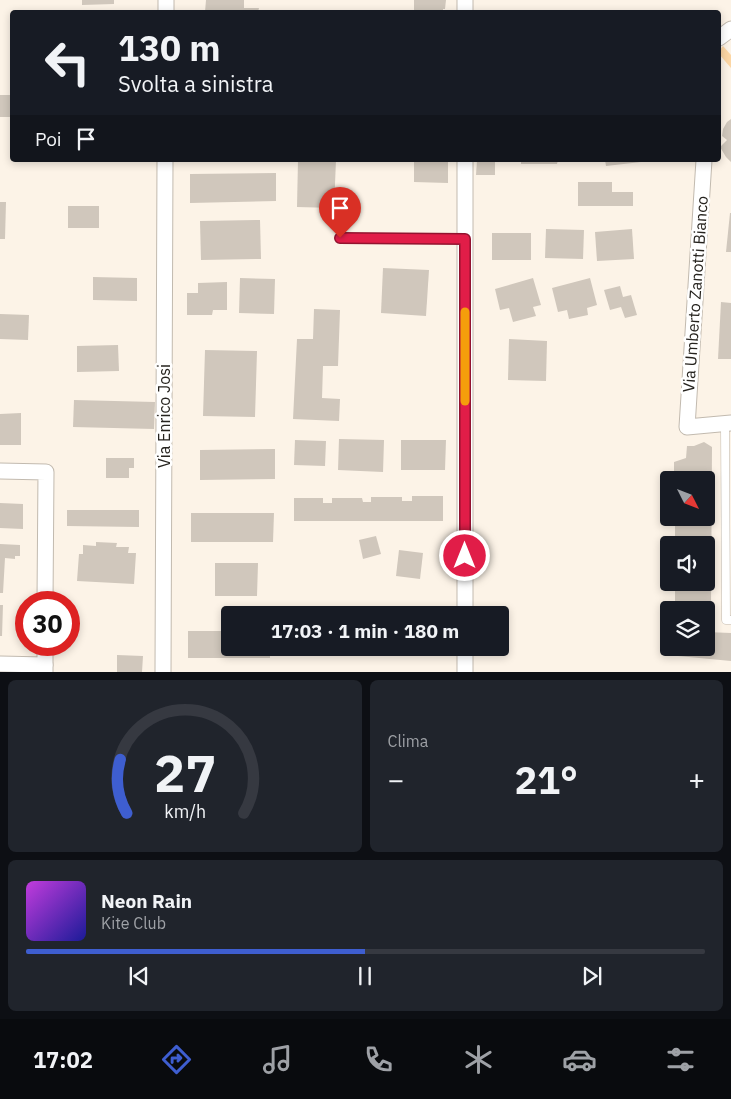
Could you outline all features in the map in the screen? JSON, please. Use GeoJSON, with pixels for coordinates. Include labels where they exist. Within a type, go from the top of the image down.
{"type":"FeatureCollection","features":[{"type":"Feature","properties":{"kind":"street"},"geometry":{"type":"LineString","coordinates":[[721,36],[731,28]]}},
{"type":"Feature","properties":{"kind":"street","name":"Via Enrico Josi"},"geometry":{"type":"LineString","coordinates":[[163,672],[165,162]]}},
{"type":"Feature","properties":{"kind":"street"},"geometry":{"type":"LineString","coordinates":[[465,162],[465,606]]}},
{"type":"Feature","properties":{"kind":"street","name":"Via Umberto Zanotti Bianco"},"geometry":{"type":"LineString","coordinates":[[704,162],[687,427],[728,423]]}},
{"type":"Feature","properties":{"kind":"street"},"geometry":{"type":"LineString","coordinates":[[0,470],[46,472],[45,591]]}},
{"type":"Feature","properties":{"kind":"street"},"geometry":{"type":"LineString","coordinates":[[465,656],[465,672]]}},
{"type":"Feature","properties":{"kind":"street"},"geometry":{"type":"LineString","coordinates":[[0,664],[45,668]]}},
{"type":"Feature","properties":{"kind":"lane"},"geometry":{"type":"LineString","coordinates":[[340,238],[465,239]]}},
{"type":"Feature","properties":{"kind":"lane"},"geometry":{"type":"LineString","coordinates":[[728,423],[726,620],[731,620]]}},
{"type":"Feature","properties":{"kind":"shaded area"},"geometry":{"type":"Polygon","coordinates":[[[723,46],[731,55],[731,68],[721,56],[723,46]]]}},
{"type":"Feature","properties":{"kind":"building"},"geometry":{"type":"Polygon","coordinates":[[[82,0],[114,0],[114,4],[82,5],[82,0]]]}},
{"type":"Feature","properties":{"kind":"building"},"geometry":{"type":"Polygon","coordinates":[[[206,0],[244,0],[244,8],[259,8],[258,10],[205,10],[206,0]]]}},
{"type":"Feature","properties":{"kind":"building"},"geometry":{"type":"Polygon","coordinates":[[[414,0],[446,0],[445,9],[443,10],[414,10],[414,0]]]}},
{"type":"Feature","properties":{"kind":"building"},"geometry":{"type":"Polygon","coordinates":[[[0,95],[10,95],[10,117],[0,117],[0,95]]]}},
{"type":"Feature","properties":{"kind":"building"},"geometry":{"type":"Polygon","coordinates":[[[731,119],[731,162],[721,149],[721,146],[727,140],[722,136],[727,122],[731,119]]]}},
{"type":"Feature","properties":{"kind":"building"},"geometry":{"type":"Polygon","coordinates":[[[298,162],[336,162],[334,208],[297,207],[298,162]]]}},
{"type":"Feature","properties":{"kind":"building"},"geometry":{"type":"Polygon","coordinates":[[[414,162],[448,162],[448,183],[414,182],[414,162]]]}},
{"type":"Feature","properties":{"kind":"building"},"geometry":{"type":"Polygon","coordinates":[[[477,162],[495,162],[495,175],[476,175],[477,162]]]}},
{"type":"Feature","properties":{"kind":"building"},"geometry":{"type":"Polygon","coordinates":[[[521,162],[558,162],[557,164],[521,164],[521,162]]]}},
{"type":"Feature","properties":{"kind":"building"},"geometry":{"type":"Polygon","coordinates":[[[605,162],[641,162],[606,166],[605,162]]]}},
{"type":"Feature","properties":{"kind":"building"},"geometry":{"type":"Polygon","coordinates":[[[276,173],[276,201],[190,203],[190,174],[276,173]]]}},
{"type":"Feature","properties":{"kind":"building"},"geometry":{"type":"Polygon","coordinates":[[[578,182],[612,182],[612,192],[633,192],[633,206],[578,206],[578,182]]]}},
{"type":"Feature","properties":{"kind":"building"},"geometry":{"type":"Polygon","coordinates":[[[0,202],[6,202],[5,239],[0,239],[0,202]]]}},
{"type":"Feature","properties":{"kind":"building"},"geometry":{"type":"Polygon","coordinates":[[[68,206],[99,206],[99,228],[68,228],[68,206]]]}},
{"type":"Feature","properties":{"kind":"building"},"geometry":{"type":"Polygon","coordinates":[[[730,213],[731,252],[726,252],[730,213]]]}},
{"type":"Feature","properties":{"kind":"building"},"geometry":{"type":"Polygon","coordinates":[[[260,220],[261,259],[201,260],[200,221],[260,220]]]}},
{"type":"Feature","properties":{"kind":"building"},"geometry":{"type":"Polygon","coordinates":[[[546,229],[584,230],[583,259],[545,258],[546,229]]]}},
{"type":"Feature","properties":{"kind":"building"},"geometry":{"type":"Polygon","coordinates":[[[632,229],[634,259],[597,261],[595,232],[632,229]]]}},
{"type":"Feature","properties":{"kind":"building"},"geometry":{"type":"Polygon","coordinates":[[[492,233],[531,233],[531,260],[492,260],[492,233]]]}},
{"type":"Feature","properties":{"kind":"building"},"geometry":{"type":"Polygon","coordinates":[[[383,268],[429,270],[426,316],[381,313],[383,268]]]}},
{"type":"Feature","properties":{"kind":"building"},"geometry":{"type":"Polygon","coordinates":[[[93,277],[137,278],[137,301],[93,300],[93,277]]]}},
{"type":"Feature","properties":{"kind":"building"},"geometry":{"type":"Polygon","coordinates":[[[240,278],[275,279],[274,314],[239,313],[240,278]]]}},
{"type":"Feature","properties":{"kind":"building"},"geometry":{"type":"Polygon","coordinates":[[[533,278],[541,305],[533,307],[536,316],[513,322],[509,308],[500,310],[495,289],[533,278]]]}},
{"type":"Feature","properties":{"kind":"building"},"geometry":{"type":"Polygon","coordinates":[[[590,278],[597,305],[587,308],[588,315],[569,319],[567,310],[558,312],[552,288],[590,278]]]}},
{"type":"Feature","properties":{"kind":"building"},"geometry":{"type":"Polygon","coordinates":[[[227,282],[227,310],[213,310],[212,315],[187,315],[187,293],[198,293],[198,283],[227,282]]]}},
{"type":"Feature","properties":{"kind":"building"},"geometry":{"type":"Polygon","coordinates":[[[620,286],[623,297],[631,295],[637,315],[625,318],[621,307],[610,310],[604,290],[620,286]]]}},
{"type":"Feature","properties":{"kind":"building"},"geometry":{"type":"Polygon","coordinates":[[[721,302],[731,303],[731,359],[718,359],[721,302]]]}},
{"type":"Feature","properties":{"kind":"building"},"geometry":{"type":"Polygon","coordinates":[[[314,309],[340,310],[338,366],[323,366],[322,398],[340,399],[339,421],[293,419],[297,339],[313,339],[314,309]]]}},
{"type":"Feature","properties":{"kind":"building"},"geometry":{"type":"Polygon","coordinates":[[[0,314],[29,315],[28,340],[0,339],[0,314]]]}},
{"type":"Feature","properties":{"kind":"building"},"geometry":{"type":"Polygon","coordinates":[[[509,339],[547,341],[546,381],[508,380],[509,339]]]}},
{"type":"Feature","properties":{"kind":"building"},"geometry":{"type":"Polygon","coordinates":[[[118,345],[119,371],[77,372],[77,346],[118,345]]]}},
{"type":"Feature","properties":{"kind":"building"},"geometry":{"type":"Polygon","coordinates":[[[205,350],[257,351],[255,417],[203,416],[205,350]]]}},
{"type":"Feature","properties":{"kind":"building"},"geometry":{"type":"Polygon","coordinates":[[[74,400],[155,402],[154,429],[73,427],[74,400]]]}},
{"type":"Feature","properties":{"kind":"building"},"geometry":{"type":"Polygon","coordinates":[[[21,413],[21,445],[0,445],[0,414],[21,413]]]}},
{"type":"Feature","properties":{"kind":"building"},"geometry":{"type":"Polygon","coordinates":[[[339,439],[384,440],[383,472],[338,470],[339,439]]]}},
{"type":"Feature","properties":{"kind":"building"},"geometry":{"type":"Polygon","coordinates":[[[295,440],[326,441],[325,466],[294,465],[295,440]]]}},
{"type":"Feature","properties":{"kind":"building"},"geometry":{"type":"Polygon","coordinates":[[[401,440],[446,440],[445,470],[401,470],[401,440]]]}},
{"type":"Feature","properties":{"kind":"building"},"geometry":{"type":"Polygon","coordinates":[[[704,442],[712,447],[712,471],[674,471],[674,462],[686,458],[687,446],[694,446],[704,442]]]}},
{"type":"Feature","properties":{"kind":"building"},"geometry":{"type":"Polygon","coordinates":[[[275,449],[275,479],[200,480],[200,450],[275,449]]]}},
{"type":"Feature","properties":{"kind":"building"},"geometry":{"type":"Polygon","coordinates":[[[106,458],[134,458],[134,468],[129,468],[129,478],[106,478],[106,458]]]}},
{"type":"Feature","properties":{"kind":"building"},"geometry":{"type":"Polygon","coordinates":[[[412,496],[443,496],[443,521],[294,521],[294,498],[323,498],[323,503],[332,503],[332,498],[362,498],[363,502],[371,502],[371,497],[402,497],[402,501],[412,501],[412,496]]]}},
{"type":"Feature","properties":{"kind":"building"},"geometry":{"type":"Polygon","coordinates":[[[0,503],[23,504],[23,529],[0,528],[0,503]]]}},
{"type":"Feature","properties":{"kind":"building"},"geometry":{"type":"Polygon","coordinates":[[[67,510],[139,510],[139,527],[67,526],[67,510]]]}},
{"type":"Feature","properties":{"kind":"building"},"geometry":{"type":"Polygon","coordinates":[[[191,513],[274,513],[273,542],[191,542],[191,513]]]}},
{"type":"Feature","properties":{"kind":"building"},"geometry":{"type":"Polygon","coordinates":[[[675,526],[711,526],[711,536],[675,536],[675,526]]]}},
{"type":"Feature","properties":{"kind":"building"},"geometry":{"type":"Polygon","coordinates":[[[376,536],[381,554],[363,559],[359,540],[376,536]]]}},
{"type":"Feature","properties":{"kind":"building"},"geometry":{"type":"Polygon","coordinates":[[[96,542],[117,543],[116,547],[129,547],[128,553],[136,553],[134,584],[77,581],[79,554],[83,554],[83,545],[96,546],[96,542]]]}},
{"type":"Feature","properties":{"kind":"building"},"geometry":{"type":"Polygon","coordinates":[[[0,544],[20,545],[20,556],[15,556],[15,559],[5,558],[3,593],[0,593],[0,544]]]}},
{"type":"Feature","properties":{"kind":"building"},"geometry":{"type":"Polygon","coordinates":[[[399,550],[423,553],[420,579],[396,576],[399,550]]]}},
{"type":"Feature","properties":{"kind":"building"},"geometry":{"type":"Polygon","coordinates":[[[215,563],[258,563],[257,596],[215,596],[215,563]]]}},
{"type":"Feature","properties":{"kind":"building"},"geometry":{"type":"Polygon","coordinates":[[[675,591],[711,591],[711,601],[675,601],[675,591]]]}},
{"type":"Feature","properties":{"kind":"building"},"geometry":{"type":"Polygon","coordinates":[[[0,605],[3,605],[2,636],[0,636],[0,605]]]}},
{"type":"Feature","properties":{"kind":"building"},"geometry":{"type":"Polygon","coordinates":[[[188,631],[221,631],[221,656],[270,656],[270,658],[188,658],[188,631]]]}},
{"type":"Feature","properties":{"kind":"building"},"geometry":{"type":"Polygon","coordinates":[[[715,632],[731,633],[731,661],[678,656],[715,656],[715,632]]]}},
{"type":"Feature","properties":{"kind":"building"},"geometry":{"type":"Polygon","coordinates":[[[117,655],[143,656],[142,672],[117,672],[117,655]]]}},
{"type":"Feature","properties":{"kind":"slow traffic"},"geometry":{"type":"LineString","coordinates":[[465,312],[465,401]]}},
{"type":"Feature","properties":{"kind":"route"},"geometry":{"type":"LineString","coordinates":[[340,238],[465,239],[465,556]]}}]}
